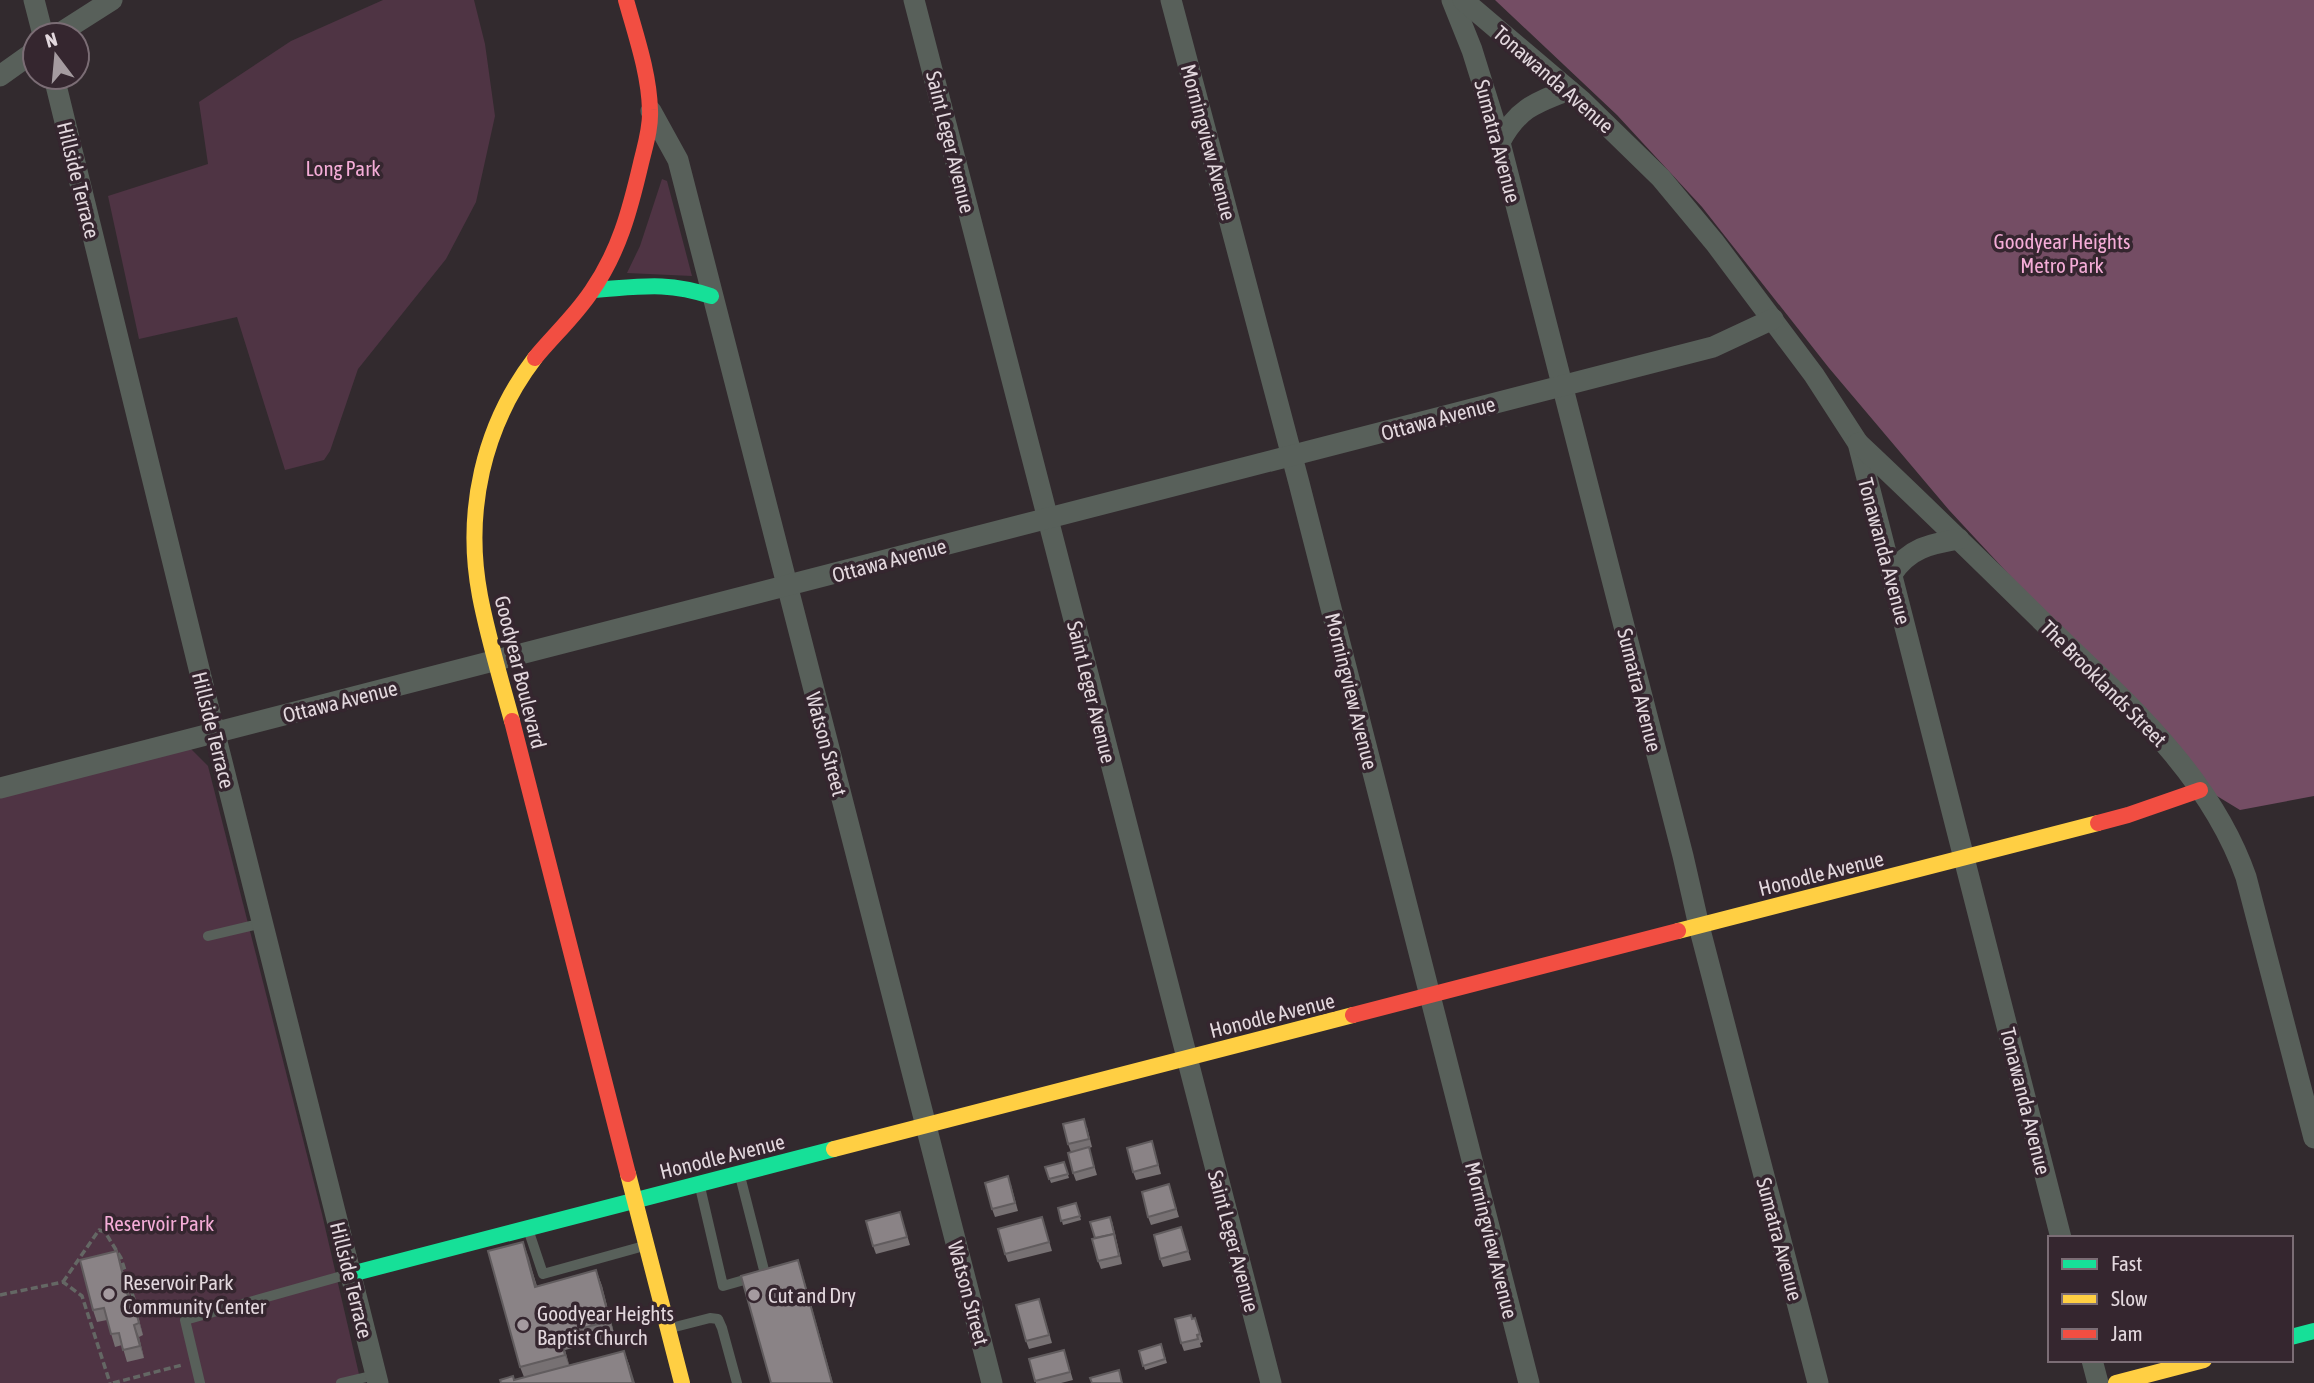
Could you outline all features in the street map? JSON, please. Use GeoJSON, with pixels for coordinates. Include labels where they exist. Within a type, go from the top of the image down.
{"type":"FeatureCollection","features":[{"type":"Feature","properties":{"kind":"street"},"geometry":{"type":"LineString","coordinates":[[34,0],[39,21]]}},
{"type":"Feature","properties":{"kind":"street"},"geometry":{"type":"LineString","coordinates":[[79,21],[112,0]]}},
{"type":"Feature","properties":{"kind":"street","name":"Goodyear Boulevard"},"geometry":{"type":"LineString","coordinates":[[626,0],[650,111],[632,211],[617,248],[593,290],[526,369],[499,417],[485,452],[477,486],[473,536],[480,597],[682,1383]]}},
{"type":"Feature","properties":{"kind":"street","name":"Saint Leger Avenue"},"geometry":{"type":"LineString","coordinates":[[914,0],[1270,1383]]}},
{"type":"Feature","properties":{"kind":"street","name":"Morningview Avenue"},"geometry":{"type":"LineString","coordinates":[[1171,0],[1292,455],[1529,1383]]}},
{"type":"Feature","properties":{"kind":"street","name":"Sumatra Avenue"},"geometry":{"type":"LineString","coordinates":[[1452,0],[1472,50],[1500,142],[1818,1383]]}},
{"type":"Feature","properties":{"kind":"street","name":"Tonawanda Avenue"},"geometry":{"type":"LineString","coordinates":[[1463,0],[1625,140],[1661,178],[1773,319],[1814,375],[1858,443],[2060,1236]]}},
{"type":"Feature","properties":{"kind":"street"},"geometry":{"type":"LineString","coordinates":[[0,76],[21,61]]}},
{"type":"Feature","properties":{"kind":"street"},"geometry":{"type":"LineString","coordinates":[[1500,142],[1510,123],[1527,107],[1569,90]]}},
{"type":"Feature","properties":{"kind":"street","name":"Hillside Terrace"},"geometry":{"type":"LineString","coordinates":[[57,91],[377,1379]]}},
{"type":"Feature","properties":{"kind":"street","name":"Watson Street"},"geometry":{"type":"LineString","coordinates":[[650,111],[678,160],[992,1383]]}},
{"type":"Feature","properties":{"kind":"street"},"geometry":{"type":"LineString","coordinates":[[593,290],[658,285],[687,288],[711,296]]}},
{"type":"Feature","properties":{"kind":"street","name":"Ottawa Avenue"},"geometry":{"type":"LineString","coordinates":[[0,788],[1713,347],[1773,319]]}},
{"type":"Feature","properties":{"kind":"street","name":"The Brooklands Street"},"geometry":{"type":"LineString","coordinates":[[1858,443],[2152,728],[2216,813],[2236,848],[2246,877],[2314,1138]]}},
{"type":"Feature","properties":{"kind":"street"},"geometry":{"type":"LineString","coordinates":[[1892,574],[1908,554],[1940,542],[1959,539]]}},
{"type":"Feature","properties":{"kind":"street","name":"Honodle Avenue"},"geometry":{"type":"LineString","coordinates":[[351,1274],[1964,858],[2128,815],[2200,790]]}},
{"type":"Feature","properties":{"kind":"street"},"geometry":{"type":"LineString","coordinates":[[2293,1336],[2314,1331]]}},
{"type":"Feature","properties":{"kind":"street"},"geometry":{"type":"LineString","coordinates":[[2093,1362],[2098,1383]]}},
{"type":"Feature","properties":{"kind":"street"},"geometry":{"type":"LineString","coordinates":[[2116,1383],[2196,1362]]}},
{"type":"Feature","properties":{"kind":"lane"},"geometry":{"type":"LineString","coordinates":[[208,936],[263,923]]}},
{"type":"Feature","properties":{"kind":"lane"},"geometry":{"type":"LineString","coordinates":[[699,1184],[723,1286],[765,1274],[740,1173]]}},
{"type":"Feature","properties":{"kind":"lane"},"geometry":{"type":"LineString","coordinates":[[527,1227],[543,1274],[646,1246]]}},
{"type":"Feature","properties":{"kind":"lane"},"geometry":{"type":"LineString","coordinates":[[200,1383],[185,1320],[351,1274]]}},
{"type":"Feature","properties":{"kind":"lane"},"geometry":{"type":"LineString","coordinates":[[668,1328],[710,1318],[718,1319],[737,1383]]}},
{"type":"Feature","properties":{"kind":"lane"},"geometry":{"type":"LineString","coordinates":[[341,1383],[377,1379]]}},
{"type":"Feature","properties":{"kind":"path"},"geometry":{"type":"LineString","coordinates":[[0,1295],[63,1282],[99,1230],[105,1232],[121,1258],[138,1312],[157,1308],[185,1320]]}},
{"type":"Feature","properties":{"kind":"path"},"geometry":{"type":"LineString","coordinates":[[63,1282],[82,1296],[111,1383],[194,1362]]}},
{"type":"Feature","properties":{"kind":"green space","name":"Long Park"},"geometry":{"type":"Polygon","coordinates":[[[383,0],[474,0],[485,44],[495,116],[476,202],[446,259],[358,369],[330,451],[324,460],[285,470],[237,317],[139,339],[108,196],[208,164],[199,102],[291,41],[383,0]]]}},
{"type":"Feature","properties":{"kind":"green space","name":"Goodyear Heights Metro Park"},"geometry":{"type":"Polygon","coordinates":[[[1495,0],[2314,0],[2314,796],[2240,810],[2212,793],[1949,510],[1829,368],[1702,207],[1617,115],[1495,0]]]}},
{"type":"Feature","properties":{"kind":"green space"},"geometry":{"type":"Polygon","coordinates":[[[662,179],[667,181],[692,276],[627,273],[640,246],[662,179]]]}},
{"type":"Feature","properties":{"kind":"green space","name":"Reservoir Park"},"geometry":{"type":"Polygon","coordinates":[[[190,748],[208,766],[322,1214],[361,1383],[0,1383],[0,797],[190,748]]]}},
{"type":"Feature","properties":{"kind":"building"},"geometry":{"type":"Polygon","coordinates":[[[1084,1119],[1089,1139],[1068,1144],[1063,1124],[1084,1119]]]}},
{"type":"Feature","properties":{"kind":"building"},"geometry":{"type":"Polygon","coordinates":[[[1152,1141],[1158,1165],[1133,1172],[1127,1148],[1152,1141]]]}},
{"type":"Feature","properties":{"kind":"building"},"geometry":{"type":"Polygon","coordinates":[[[1089,1147],[1094,1167],[1073,1173],[1068,1153],[1089,1147]]]}},
{"type":"Feature","properties":{"kind":"building"},"geometry":{"type":"Polygon","coordinates":[[[1064,1162],[1068,1174],[1049,1179],[1045,1167],[1064,1162]]]}},
{"type":"Feature","properties":{"kind":"building"},"geometry":{"type":"Polygon","coordinates":[[[1008,1176],[1015,1203],[992,1209],[985,1183],[1008,1176]]]}},
{"type":"Feature","properties":{"kind":"building"},"geometry":{"type":"Polygon","coordinates":[[[1169,1184],[1176,1209],[1148,1217],[1142,1192],[1169,1184]]]}},
{"type":"Feature","properties":{"kind":"building"},"geometry":{"type":"Polygon","coordinates":[[[1076,1203],[1080,1216],[1061,1221],[1058,1208],[1076,1203]]]}},
{"type":"Feature","properties":{"kind":"building"},"geometry":{"type":"Polygon","coordinates":[[[900,1212],[907,1237],[873,1246],[866,1221],[900,1212]]]}},
{"type":"Feature","properties":{"kind":"building"},"geometry":{"type":"Polygon","coordinates":[[[1042,1217],[1049,1242],[1005,1254],[998,1229],[1042,1217]]]}},
{"type":"Feature","properties":{"kind":"building"},"geometry":{"type":"Polygon","coordinates":[[[1110,1217],[1115,1237],[1114,1234],[1095,1238],[1090,1222],[1110,1217]]]}},
{"type":"Feature","properties":{"kind":"building"},"geometry":{"type":"Polygon","coordinates":[[[1181,1227],[1188,1251],[1160,1259],[1154,1235],[1181,1227]]]}},
{"type":"Feature","properties":{"kind":"building"},"geometry":{"type":"Polygon","coordinates":[[[1114,1234],[1119,1256],[1098,1261],[1092,1239],[1114,1234]]]}},
{"type":"Feature","properties":{"kind":"building"},"geometry":{"type":"Polygon","coordinates":[[[523,1242],[535,1287],[596,1270],[610,1321],[559,1334],[565,1355],[520,1367],[488,1251],[523,1242]]]}},
{"type":"Feature","properties":{"kind":"building","name":"Reservoir Park Community Center"},"geometry":{"type":"Polygon","coordinates":[[[117,1251],[130,1305],[134,1304],[139,1323],[134,1325],[140,1346],[123,1350],[119,1333],[111,1334],[104,1308],[93,1310],[80,1260],[117,1251]]]}},
{"type":"Feature","properties":{"kind":"building"},"geometry":{"type":"Polygon","coordinates":[[[798,1260],[832,1383],[771,1383],[741,1276],[798,1260]]]}},
{"type":"Feature","properties":{"kind":"building"},"geometry":{"type":"Polygon","coordinates":[[[1039,1299],[1049,1335],[1026,1341],[1016,1305],[1039,1299]]]}},
{"type":"Feature","properties":{"kind":"building"},"geometry":{"type":"Polygon","coordinates":[[[1191,1315],[1192,1319],[1195,1318],[1200,1334],[1197,1335],[1198,1339],[1181,1343],[1175,1319],[1191,1315]]]}},
{"type":"Feature","properties":{"kind":"building"},"geometry":{"type":"Polygon","coordinates":[[[1161,1344],[1165,1359],[1143,1366],[1139,1351],[1161,1344]]]}},
{"type":"Feature","properties":{"kind":"building"},"geometry":{"type":"Polygon","coordinates":[[[1064,1350],[1070,1372],[1035,1381],[1029,1359],[1064,1350]]]}},
{"type":"Feature","properties":{"kind":"building"},"geometry":{"type":"Polygon","coordinates":[[[624,1351],[633,1383],[501,1383],[500,1380],[513,1376],[514,1380],[624,1351]]]}},
{"type":"Feature","properties":{"kind":"building"},"geometry":{"type":"Polygon","coordinates":[[[1119,1370],[1122,1383],[1092,1383],[1090,1378],[1119,1370]]]}},
{"type":"Feature","properties":{"kind":"traffic: fast"},"geometry":{"type":"LineString","coordinates":[[593,290],[666,287],[711,296]]}},
{"type":"Feature","properties":{"kind":"traffic: fast"},"geometry":{"type":"LineString","coordinates":[[351,1274],[834,1149]]}},
{"type":"Feature","properties":{"kind":"traffic: fast"},"geometry":{"type":"LineString","coordinates":[[2293,1336],[2314,1331]]}},
{"type":"Feature","properties":{"kind":"traffic: slow"},"geometry":{"type":"LineString","coordinates":[[512,721],[480,596],[475,533],[482,471],[491,441],[502,412],[535,358]]}},
{"type":"Feature","properties":{"kind":"traffic: slow"},"geometry":{"type":"LineString","coordinates":[[1678,931],[2098,823]]}},
{"type":"Feature","properties":{"kind":"traffic: slow"},"geometry":{"type":"LineString","coordinates":[[834,1149],[1353,1015]]}},
{"type":"Feature","properties":{"kind":"traffic: slow"},"geometry":{"type":"LineString","coordinates":[[628,1174],[682,1383]]}},
{"type":"Feature","properties":{"kind":"traffic: slow"},"geometry":{"type":"LineString","coordinates":[[2116,1383],[2196,1362]]}},
{"type":"Feature","properties":{"kind":"traffic: jam"},"geometry":{"type":"LineString","coordinates":[[535,358],[578,309],[601,277],[628,214],[637,180],[649,130],[650,110],[645,68],[626,0]]}},
{"type":"Feature","properties":{"kind":"traffic: jam"},"geometry":{"type":"LineString","coordinates":[[512,721],[628,1174]]}},
{"type":"Feature","properties":{"kind":"traffic: jam"},"geometry":{"type":"LineString","coordinates":[[2098,823],[2200,790]]}},
{"type":"Feature","properties":{"kind":"traffic: jam"},"geometry":{"type":"LineString","coordinates":[[1353,1015],[1678,931]]}},
{"type":"Feature","properties":{"kind":"place","name":"Reservoir Park Community Center"},"geometry":{"type":"Point","coordinates":[109,1294]}},
{"type":"Feature","properties":{"kind":"place","name":"Cut and Dry"},"geometry":{"type":"Point","coordinates":[754,1295]}},
{"type":"Feature","properties":{"kind":"place","name":"Goodyear Heights Baptist Church"},"geometry":{"type":"Point","coordinates":[523,1325]}}]}
